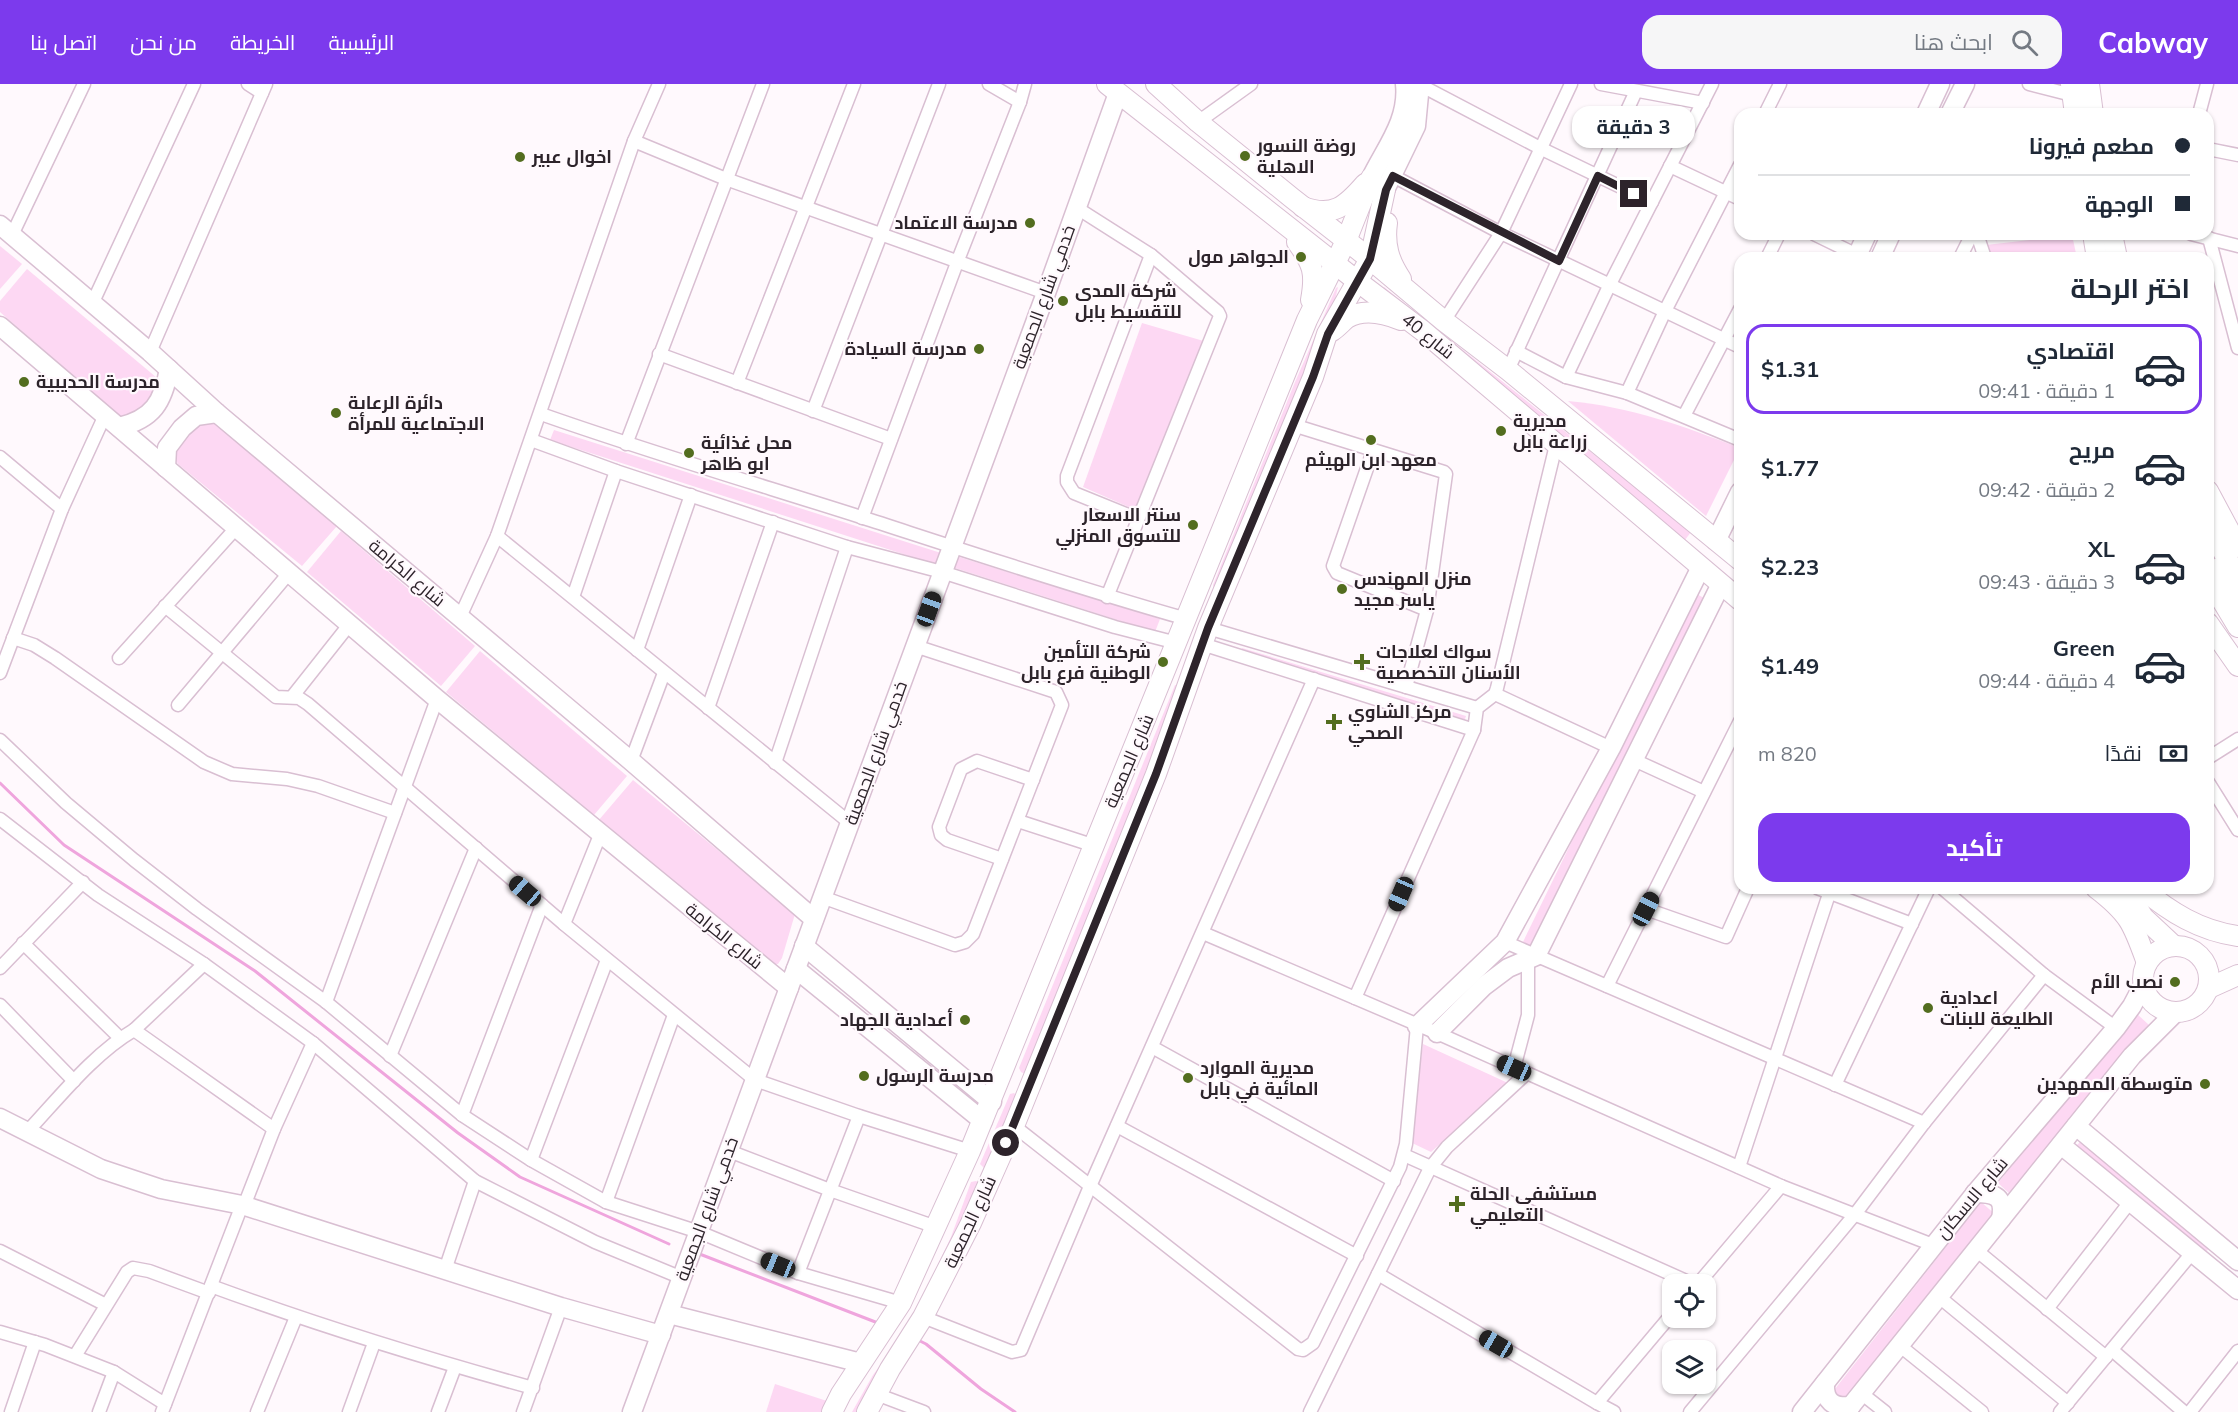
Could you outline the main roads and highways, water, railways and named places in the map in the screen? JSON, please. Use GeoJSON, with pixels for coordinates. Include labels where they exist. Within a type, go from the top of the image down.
{"type":"FeatureCollection","features":[{"type":"Feature","properties":{"kind":"main road","name":"شارع 40"},"geometry":{"type":"LineString","coordinates":[[1156,84],[1198,122],[1508,370],[1716,541],[1734,552]]}},
{"type":"Feature","properties":{"kind":"main road"},"geometry":{"type":"LineString","coordinates":[[2089,84],[2092,108]]}},
{"type":"Feature","properties":{"kind":"main road","name":"شارع 40"},"geometry":{"type":"LineString","coordinates":[[1112,88],[1357,282],[1423,331],[1734,595]]}},
{"type":"Feature","properties":{"kind":"main road"},"geometry":{"type":"LineString","coordinates":[[1292,198],[1303,207],[1314,211],[1332,210],[1383,181],[1388,215],[1386,245],[1389,257],[1402,281],[1428,307]]}},
{"type":"Feature","properties":{"kind":"main road","name":"شارع الجمعية"},"geometry":{"type":"LineString","coordinates":[[832,1412],[841,1394],[901,1303],[936,1227],[983,1121],[985,1096],[1095,846],[1307,320],[1346,241],[1383,181]]}},
{"type":"Feature","properties":{"kind":"main road","name":"شارع الجمعية"},"geometry":{"type":"LineString","coordinates":[[872,1403],[923,1317],[971,1223],[1014,1126],[1156,774],[1205,636],[1313,377],[1328,334],[1370,259],[1383,181]]}},
{"type":"Feature","properties":{"kind":"main road"},"geometry":{"type":"LineString","coordinates":[[1283,223],[1308,256],[1312,265],[1314,279],[1307,320]]}},
{"type":"Feature","properties":{"kind":"main road"},"geometry":{"type":"LineString","coordinates":[[1328,334],[1350,316],[1372,312],[1390,316],[1423,331]]}},
{"type":"Feature","properties":{"kind":"main road"},"geometry":{"type":"LineString","coordinates":[[1595,478],[1596,466],[1611,456]]}},
{"type":"Feature","properties":{"kind":"main road"},"geometry":{"type":"LineString","coordinates":[[2214,501],[2237,537]]}},
{"type":"Feature","properties":{"kind":"main road"},"geometry":{"type":"LineString","coordinates":[[2214,535],[2238,579]]}},
{"type":"Feature","properties":{"kind":"main road"},"geometry":{"type":"LineString","coordinates":[[2214,558],[2238,600]]}},
{"type":"Feature","properties":{"kind":"main road"},"geometry":{"type":"LineString","coordinates":[[2214,587],[2238,627]]}},
{"type":"Feature","properties":{"kind":"main road"},"geometry":{"type":"LineString","coordinates":[[2214,632],[2238,666]]}},
{"type":"Feature","properties":{"kind":"main road"},"geometry":{"type":"LineString","coordinates":[[1170,662],[1178,673],[1184,674],[1193,668]]}},
{"type":"Feature","properties":{"kind":"main road"},"geometry":{"type":"LineString","coordinates":[[1162,681],[1175,679],[1187,687]]}},
{"type":"Feature","properties":{"kind":"main road"},"geometry":{"type":"LineString","coordinates":[[1128,764],[1140,774],[1156,774]]}},
{"type":"Feature","properties":{"kind":"main road"},"geometry":{"type":"LineString","coordinates":[[1106,815],[1123,815],[1135,827]]}},
{"type":"Feature","properties":{"kind":"main road"},"geometry":{"type":"LineString","coordinates":[[2104,894],[2129,918],[2147,963]]}},
{"type":"Feature","properties":{"kind":"main road"},"geometry":{"type":"LineString","coordinates":[[2129,894],[2143,917],[2174,945]]}},
{"type":"Feature","properties":{"kind":"main road"},"geometry":{"type":"LineString","coordinates":[[2149,894],[2200,934],[2221,945],[2238,949]]}},
{"type":"Feature","properties":{"kind":"main road"},"geometry":{"type":"LineString","coordinates":[[2165,907],[2194,924],[2238,936]]}},
{"type":"Feature","properties":{"kind":"main road"},"geometry":{"type":"LineString","coordinates":[[2174,945],[2194,950],[2202,957],[2208,967],[2210,978],[2204,999],[2186,1011],[2175,1013],[2154,1004],[2143,985],[2147,963],[2163,948],[2174,945]]}},
{"type":"Feature","properties":{"kind":"main road"},"geometry":{"type":"LineString","coordinates":[[2209,988],[2238,975]]}},
{"type":"Feature","properties":{"kind":"waterway"},"geometry":{"type":"LineString","coordinates":[[0,783],[64,845],[255,971],[458,1133],[520,1177],[669,1244]]}},
{"type":"Feature","properties":{"kind":"waterway"},"geometry":{"type":"LineString","coordinates":[[697,1253],[878,1323]]}},
{"type":"Feature","properties":{"kind":"waterway"},"geometry":{"type":"LineString","coordinates":[[916,1339],[926,1344],[981,1389],[1015,1412]]}},
{"type":"Feature","properties":{"kind":"place","name":"روضة النسور الاهلية"},"geometry":{"type":"Point","coordinates":[1245,156]}},
{"type":"Feature","properties":{"kind":"place","name":"اخوال عبير"},"geometry":{"type":"Point","coordinates":[520,157]}},
{"type":"Feature","properties":{"kind":"place","name":"مدرسة الاعتماد"},"geometry":{"type":"Point","coordinates":[1030,223]}},
{"type":"Feature","properties":{"kind":"place","name":"الجواهر مول"},"geometry":{"type":"Point","coordinates":[1301,257]}},
{"type":"Feature","properties":{"kind":"place","name":"شركة المدى للتقسيط بابل"},"geometry":{"type":"Point","coordinates":[1063,301]}},
{"type":"Feature","properties":{"kind":"place","name":"مدرسة السيادة"},"geometry":{"type":"Point","coordinates":[979,349]}},
{"type":"Feature","properties":{"kind":"place","name":"مدرسة الحديبية"},"geometry":{"type":"Point","coordinates":[24,382]}},
{"type":"Feature","properties":{"kind":"place","name":"دائرة الرعاية الاجتماعية للمرأة"},"geometry":{"type":"Point","coordinates":[336,413]}},
{"type":"Feature","properties":{"kind":"place","name":"مديرية زراعة بابل"},"geometry":{"type":"Point","coordinates":[1501,431]}},
{"type":"Feature","properties":{"kind":"place","name":"معهد ابن الهيثم"},"geometry":{"type":"Point","coordinates":[1371,440]}},
{"type":"Feature","properties":{"kind":"place","name":"محل غذائية ابو ظاهر"},"geometry":{"type":"Point","coordinates":[689,453]}},
{"type":"Feature","properties":{"kind":"place","name":"سنتر الاسعار للتسوق المنزلي"},"geometry":{"type":"Point","coordinates":[1193,525]}},
{"type":"Feature","properties":{"kind":"place","name":"منزل المهندس ياسر مجيد"},"geometry":{"type":"Point","coordinates":[1342,589]}},
{"type":"Feature","properties":{"kind":"place","name":"شركة التأمين الوطنية فرع بابل"},"geometry":{"type":"Point","coordinates":[1163,662]}},
{"type":"Feature","properties":{"kind":"place","name":"سواك لعلاجات الأسنان التخصصية"},"geometry":{"type":"Point","coordinates":[1362,662]}},
{"type":"Feature","properties":{"kind":"place","name":"مركز الشاوي الصحي"},"geometry":{"type":"Point","coordinates":[1334,722]}},
{"type":"Feature","properties":{"kind":"place","name":"نصب الأم"},"geometry":{"type":"Point","coordinates":[2175,982]}},
{"type":"Feature","properties":{"kind":"place","name":"اعدادية الطليعة للبنات"},"geometry":{"type":"Point","coordinates":[1928,1008]}},
{"type":"Feature","properties":{"kind":"place","name":"أعدادية الجهاد"},"geometry":{"type":"Point","coordinates":[965,1020]}},
{"type":"Feature","properties":{"kind":"place","name":"مدرسة الرسول"},"geometry":{"type":"Point","coordinates":[864,1076]}},
{"type":"Feature","properties":{"kind":"place","name":"مديرية الموارد المائية في بابل"},"geometry":{"type":"Point","coordinates":[1188,1078]}},
{"type":"Feature","properties":{"kind":"place","name":"متوسطة الممهدين"},"geometry":{"type":"Point","coordinates":[2205,1084]}},
{"type":"Feature","properties":{"kind":"place","name":"مستشفى الحلة التعليمي"},"geometry":{"type":"Point","coordinates":[1457,1204]}}]}
